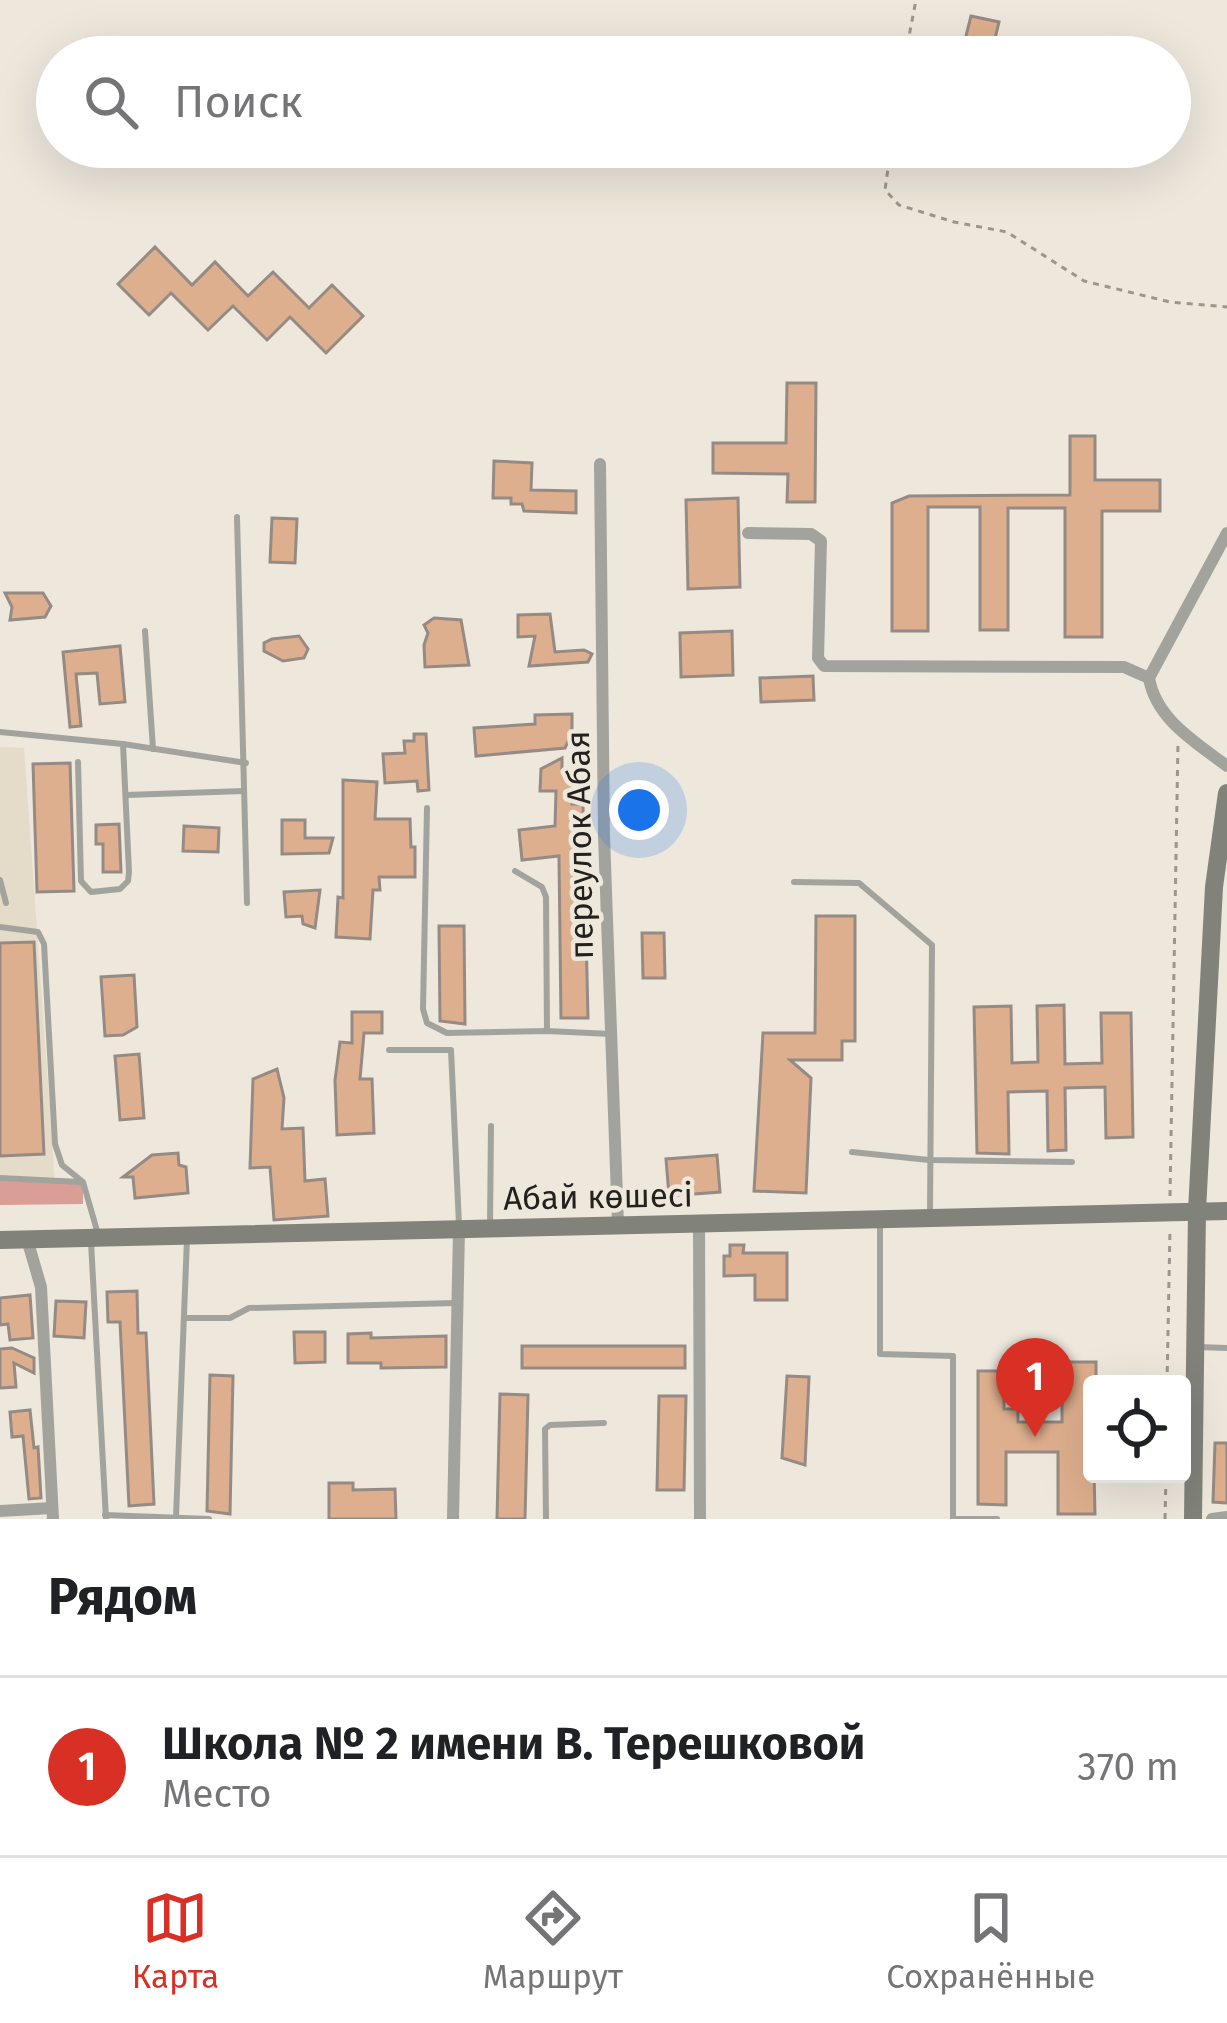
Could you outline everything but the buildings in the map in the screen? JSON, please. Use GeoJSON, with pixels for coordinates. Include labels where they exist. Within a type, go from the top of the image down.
{"type":"FeatureCollection","features":[{"type":"Feature","properties":{"kind":"main road"},"geometry":{"type":"LineString","coordinates":[[1193,1519],[1196,1211],[1214,887],[1227,793]]}},
{"type":"Feature","properties":{"kind":"main road","name":"Абай көшесі"},"geometry":{"type":"LineString","coordinates":[[0,1240],[1227,1211]]}},
{"type":"Feature","properties":{"kind":"street","name":"переулок Абая"},"geometry":{"type":"LineString","coordinates":[[600,464],[618,1225]]}},
{"type":"Feature","properties":{"kind":"street"},"geometry":{"type":"LineString","coordinates":[[748,533],[811,534],[821,541],[818,658],[824,666],[1124,667],[1149,678]]}},
{"type":"Feature","properties":{"kind":"street"},"geometry":{"type":"LineString","coordinates":[[1227,533],[1149,678],[1153,701],[1180,730],[1227,766]]}},
{"type":"Feature","properties":{"kind":"street"},"geometry":{"type":"LineString","coordinates":[[699,1223],[700,1519]]}},
{"type":"Feature","properties":{"kind":"street"},"geometry":{"type":"LineString","coordinates":[[453,1519],[459,1229]]}},
{"type":"Feature","properties":{"kind":"street"},"geometry":{"type":"LineString","coordinates":[[0,1511],[52,1514],[41,1287],[27,1239]]}},
{"type":"Feature","properties":{"kind":"street"},"geometry":{"type":"LineString","coordinates":[[1212,1519],[1227,1517]]}},
{"type":"Feature","properties":{"kind":"lane"},"geometry":{"type":"LineString","coordinates":[[237,517],[247,904]]}},
{"type":"Feature","properties":{"kind":"lane"},"geometry":{"type":"LineString","coordinates":[[146,632],[153,749]]}},
{"type":"Feature","properties":{"kind":"lane"},"geometry":{"type":"LineString","coordinates":[[0,732],[246,763]]}},
{"type":"Feature","properties":{"kind":"lane"},"geometry":{"type":"LineString","coordinates":[[78,762],[81,881],[91,892],[120,890],[128,881],[123,744]]}},
{"type":"Feature","properties":{"kind":"lane"},"geometry":{"type":"LineString","coordinates":[[126,794],[244,791]]}},
{"type":"Feature","properties":{"kind":"lane"},"geometry":{"type":"LineString","coordinates":[[427,808],[423,1010],[427,1023],[447,1033],[547,1030],[610,1034]]}},
{"type":"Feature","properties":{"kind":"lane"},"geometry":{"type":"LineString","coordinates":[[515,871],[542,887],[546,896],[547,1030]]}},
{"type":"Feature","properties":{"kind":"lane"},"geometry":{"type":"LineString","coordinates":[[0,880],[6,903]]}},
{"type":"Feature","properties":{"kind":"lane"},"geometry":{"type":"LineString","coordinates":[[794,882],[860,883],[932,945],[930,1218]]}},
{"type":"Feature","properties":{"kind":"lane"},"geometry":{"type":"LineString","coordinates":[[0,928],[38,932],[44,944],[55,1144],[62,1165],[83,1182],[95,1238],[106,1517],[209,1519]]}},
{"type":"Feature","properties":{"kind":"lane"},"geometry":{"type":"LineString","coordinates":[[388,1050],[451,1050],[459,1229]]}},
{"type":"Feature","properties":{"kind":"lane"},"geometry":{"type":"LineString","coordinates":[[490,1228],[491,1126]]}},
{"type":"Feature","properties":{"kind":"lane"},"geometry":{"type":"LineString","coordinates":[[852,1152],[929,1160],[1072,1162]]}},
{"type":"Feature","properties":{"kind":"lane"},"geometry":{"type":"LineString","coordinates":[[0,1178],[83,1182]]}},
{"type":"Feature","properties":{"kind":"lane"},"geometry":{"type":"LineString","coordinates":[[880,1219],[880,1354],[953,1356],[953,1519],[997,1519]]}},
{"type":"Feature","properties":{"kind":"lane"},"geometry":{"type":"LineString","coordinates":[[176,1517],[187,1236]]}},
{"type":"Feature","properties":{"kind":"lane"},"geometry":{"type":"LineString","coordinates":[[186,1318],[230,1318],[250,1308],[458,1303]]}},
{"type":"Feature","properties":{"kind":"lane"},"geometry":{"type":"LineString","coordinates":[[1195,1347],[1227,1348]]}},
{"type":"Feature","properties":{"kind":"lane"},"geometry":{"type":"LineString","coordinates":[[547,1519],[544,1429],[604,1423]]}},
{"type":"Feature","properties":{"kind":"path"},"geometry":{"type":"LineString","coordinates":[[909,36],[916,0]]}},
{"type":"Feature","properties":{"kind":"path"},"geometry":{"type":"LineString","coordinates":[[888,168],[885,190],[898,205],[1007,232],[1084,280],[1170,302],[1227,307]]}},
{"type":"Feature","properties":{"kind":"path"},"geometry":{"type":"LineString","coordinates":[[1167,1375],[1180,730]]}},
{"type":"Feature","properties":{"kind":"path"},"geometry":{"type":"LineString","coordinates":[[1166,1483],[1166,1519]]}},
{"type":"Feature","properties":{"kind":"shaded area"},"geometry":{"type":"Polygon","coordinates":[[[0,747],[24,748],[56,1198],[0,1200],[0,747]]]}},
{"type":"Feature","properties":{"kind":"shaded area"},"geometry":{"type":"Polygon","coordinates":[[[0,1178],[83,1182],[83,1204],[0,1205],[0,1178]]]}},
{"type":"Feature","properties":{"kind":"place","name":"Школа № 2 имени В. Терешковой"},"geometry":{"type":"Point","coordinates":[1035,1437]}}]}
